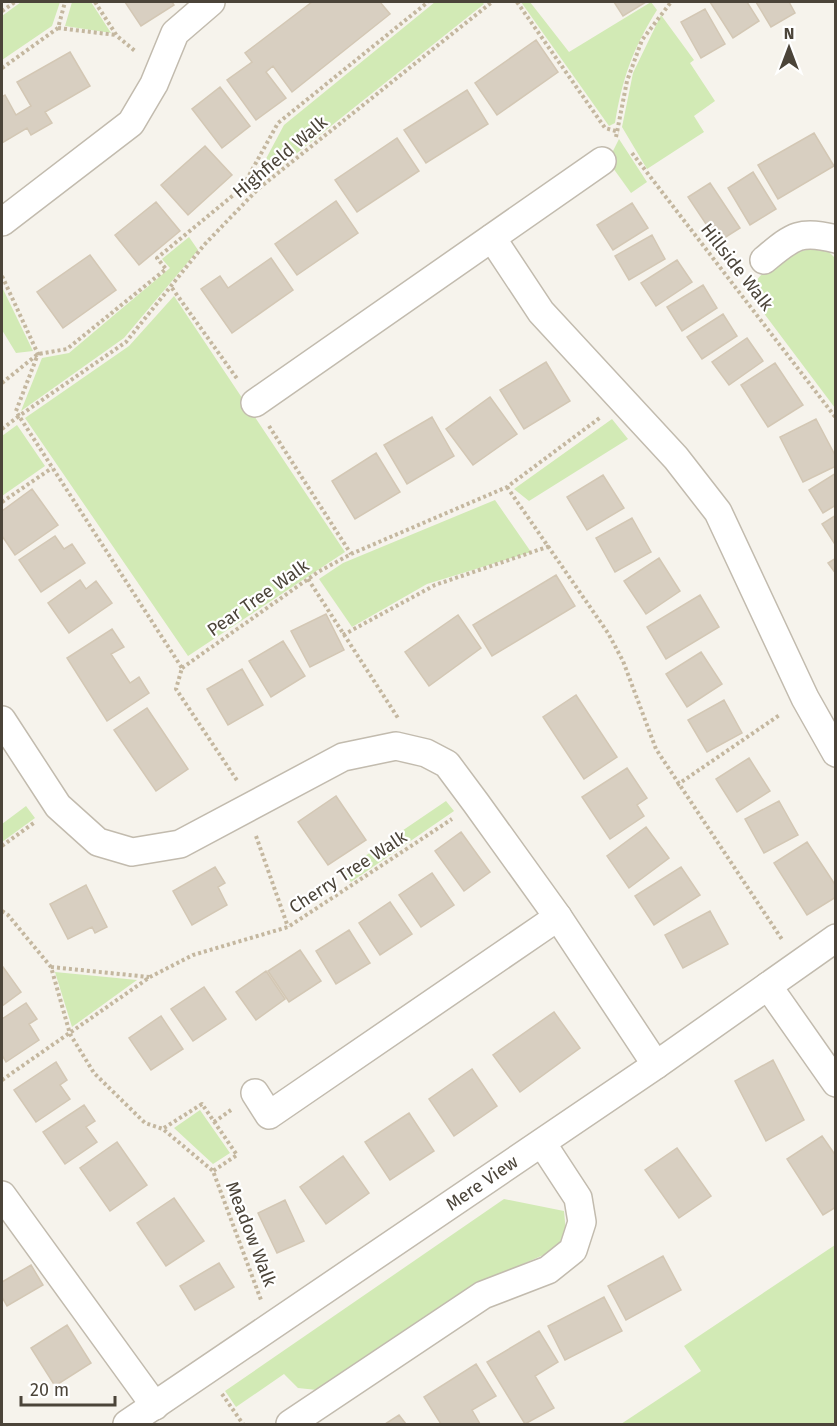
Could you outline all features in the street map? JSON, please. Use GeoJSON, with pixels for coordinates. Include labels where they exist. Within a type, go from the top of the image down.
{"type":"FeatureCollection","features":[{"type":"Feature","properties":{"kind":"street"},"geometry":{"type":"LineString","coordinates":[[2,222],[131,123],[154,84],[175,33],[211,2]]}},
{"type":"Feature","properties":{"kind":"street"},"geometry":{"type":"LineString","coordinates":[[255,403],[602,161]]}},
{"type":"Feature","properties":{"kind":"street"},"geometry":{"type":"LineString","coordinates":[[764,260],[790,239],[810,233],[836,239]]}},
{"type":"Feature","properties":{"kind":"street"},"geometry":{"type":"LineString","coordinates":[[492,238],[541,312],[676,458],[718,512],[805,698],[836,753]]}},
{"type":"Feature","properties":{"kind":"street"},"geometry":{"type":"LineString","coordinates":[[2,720],[58,806],[98,842],[132,852],[180,844],[343,757],[402,747],[426,753],[447,764],[558,917],[656,1065]]}},
{"type":"Feature","properties":{"kind":"street"},"geometry":{"type":"LineString","coordinates":[[255,1093],[269,1114],[558,917]]}},
{"type":"Feature","properties":{"kind":"street","name":"Mere View"},"geometry":{"type":"LineString","coordinates":[[127,1425],[656,1065],[836,938]]}},
{"type":"Feature","properties":{"kind":"street"},"geometry":{"type":"LineString","coordinates":[[768,986],[836,1083]]}},
{"type":"Feature","properties":{"kind":"street"},"geometry":{"type":"LineString","coordinates":[[281,1421],[483,1294],[548,1269],[573,1250],[582,1222],[578,1198],[542,1143]]}},
{"type":"Feature","properties":{"kind":"street"},"geometry":{"type":"LineString","coordinates":[[2,1195],[155,1406]]}},
{"type":"Feature","properties":{"kind":"path"},"geometry":{"type":"LineString","coordinates":[[2,11],[15,2]]}},
{"type":"Feature","properties":{"kind":"path"},"geometry":{"type":"LineString","coordinates":[[2,68],[57,28],[65,2]]}},
{"type":"Feature","properties":{"kind":"path"},"geometry":{"type":"LineString","coordinates":[[95,2],[117,36],[132,46],[154,84]]}},
{"type":"Feature","properties":{"kind":"path","name":"Highfield Walk"},"geometry":{"type":"LineString","coordinates":[[2,383],[38,354],[67,349],[166,269],[157,258],[242,188],[278,123],[428,2]]}},
{"type":"Feature","properties":{"kind":"path","name":"Highfield Walk"},"geometry":{"type":"LineString","coordinates":[[2,429],[126,342],[172,288],[204,245],[258,189],[491,2]]}},
{"type":"Feature","properties":{"kind":"path"},"geometry":{"type":"LineString","coordinates":[[517,2],[605,128],[619,132]]}},
{"type":"Feature","properties":{"kind":"path"},"geometry":{"type":"LineString","coordinates":[[624,141],[619,132],[627,81],[642,40],[671,2]]}},
{"type":"Feature","properties":{"kind":"path"},"geometry":{"type":"LineString","coordinates":[[57,28],[117,36]]}},
{"type":"Feature","properties":{"kind":"path","name":"Hillside Walk"},"geometry":{"type":"LineString","coordinates":[[630,150],[640,168],[741,292],[836,418]]}},
{"type":"Feature","properties":{"kind":"path"},"geometry":{"type":"LineString","coordinates":[[2,276],[38,354],[16,411],[182,668],[176,689],[250,807],[288,927]]}},
{"type":"Feature","properties":{"kind":"path"},"geometry":{"type":"LineString","coordinates":[[172,288],[255,403],[351,554]]}},
{"type":"Feature","properties":{"kind":"path","name":"Pear Tree Walk"},"geometry":{"type":"LineString","coordinates":[[182,668],[308,579],[351,554],[507,487],[622,400]]}},
{"type":"Feature","properties":{"kind":"path"},"geometry":{"type":"LineString","coordinates":[[2,502],[52,468]]}},
{"type":"Feature","properties":{"kind":"path"},"geometry":{"type":"LineString","coordinates":[[507,487],[550,546],[614,642],[656,749],[677,785],[798,963]]}},
{"type":"Feature","properties":{"kind":"path"},"geometry":{"type":"LineString","coordinates":[[343,635],[435,585],[550,546]]}},
{"type":"Feature","properties":{"kind":"path"},"geometry":{"type":"LineString","coordinates":[[308,579],[404,727],[402,747]]}},
{"type":"Feature","properties":{"kind":"path"},"geometry":{"type":"LineString","coordinates":[[677,785],[805,698]]}},
{"type":"Feature","properties":{"kind":"path","name":"Cherry Tree Walk"},"geometry":{"type":"LineString","coordinates":[[2,1080],[150,977],[193,955],[288,927],[476,802]]}},
{"type":"Feature","properties":{"kind":"path"},"geometry":{"type":"LineString","coordinates":[[2,846],[58,806]]}},
{"type":"Feature","properties":{"kind":"path","name":"Meadow Walk"},"geometry":{"type":"LineString","coordinates":[[2,911],[8,915],[51,967],[70,1034],[94,1073],[145,1123],[163,1129],[213,1171],[236,1227],[258,1293],[275,1324]]}},
{"type":"Feature","properties":{"kind":"path"},"geometry":{"type":"LineString","coordinates":[[51,967],[150,977]]}},
{"type":"Feature","properties":{"kind":"path"},"geometry":{"type":"LineString","coordinates":[[163,1129],[202,1104],[237,1155],[213,1171]]}},
{"type":"Feature","properties":{"kind":"path"},"geometry":{"type":"LineString","coordinates":[[206,1371],[243,1425]]}},
{"type":"Feature","properties":{"kind":"green space"},"geometry":{"type":"Polygon","coordinates":[[[21,2],[60,2],[52,26],[2,60],[2,16],[21,2]]]}},
{"type":"Feature","properties":{"kind":"green space"},"geometry":{"type":"Polygon","coordinates":[[[72,2],[91,2],[111,33],[65,26],[72,2]]]}},
{"type":"Feature","properties":{"kind":"green space"},"geometry":{"type":"Polygon","coordinates":[[[435,2],[482,2],[484,4],[257,185],[252,185],[284,125],[435,2]]]}},
{"type":"Feature","properties":{"kind":"green space"},"geometry":{"type":"Polygon","coordinates":[[[521,2],[530,2],[569,52],[651,2],[657,10],[630,64],[621,92],[615,123],[609,126],[521,2]]]}},
{"type":"Feature","properties":{"kind":"green space"},"geometry":{"type":"Polygon","coordinates":[[[661,15],[694,60],[690,63],[715,101],[694,116],[704,132],[647,169],[622,127],[633,73],[661,15]]]}},
{"type":"Feature","properties":{"kind":"green space"},"geometry":{"type":"Polygon","coordinates":[[[619,139],[647,182],[631,193],[608,161],[619,139]]]}},
{"type":"Feature","properties":{"kind":"green space"},"geometry":{"type":"Polygon","coordinates":[[[189,237],[198,250],[124,338],[21,411],[42,358],[69,353],[170,268],[162,259],[189,237]]]}},
{"type":"Feature","properties":{"kind":"green space"},"geometry":{"type":"Polygon","coordinates":[[[812,249],[829,252],[835,258],[835,408],[748,292],[761,275],[775,263],[791,254],[812,249]]]}},
{"type":"Feature","properties":{"kind":"green space"},"geometry":{"type":"Polygon","coordinates":[[[2,287],[33,351],[16,353],[2,330],[2,287]]]}},
{"type":"Feature","properties":{"kind":"green space"},"geometry":{"type":"Polygon","coordinates":[[[174,296],[345,552],[188,656],[25,418],[129,346],[174,296]]]}},
{"type":"Feature","properties":{"kind":"green space"},"geometry":{"type":"Polygon","coordinates":[[[612,419],[628,439],[529,501],[514,489],[612,419]]]}},
{"type":"Feature","properties":{"kind":"green space"},"geometry":{"type":"Polygon","coordinates":[[[17,425],[45,466],[2,496],[2,436],[17,425]]]}},
{"type":"Feature","properties":{"kind":"green space"},"geometry":{"type":"Polygon","coordinates":[[[495,500],[531,552],[427,584],[352,627],[319,579],[343,563],[495,500]]]}},
{"type":"Feature","properties":{"kind":"green space"},"geometry":{"type":"Polygon","coordinates":[[[446,801],[454,811],[351,882],[343,871],[446,801]]]}},
{"type":"Feature","properties":{"kind":"green space"},"geometry":{"type":"Polygon","coordinates":[[[26,806],[35,818],[2,842],[2,824],[26,806]]]}},
{"type":"Feature","properties":{"kind":"green space"},"geometry":{"type":"Polygon","coordinates":[[[55,972],[137,980],[72,1027],[55,972]]]}},
{"type":"Feature","properties":{"kind":"green space"},"geometry":{"type":"Polygon","coordinates":[[[200,1110],[230,1153],[213,1164],[174,1128],[200,1110]]]}},
{"type":"Feature","properties":{"kind":"green space"},"geometry":{"type":"Polygon","coordinates":[[[504,1199],[564,1211],[566,1232],[559,1244],[548,1253],[482,1282],[317,1390],[298,1388],[284,1374],[236,1407],[225,1391],[504,1199]]]}},
{"type":"Feature","properties":{"kind":"green space"},"geometry":{"type":"Polygon","coordinates":[[[835,1245],[835,1424],[621,1424],[701,1371],[684,1346],[835,1245]]]}},
{"type":"Feature","properties":{"kind":"building"},"geometry":{"type":"Polygon","coordinates":[[[125,2],[172,2],[174,5],[141,26],[125,2]]]}},
{"type":"Feature","properties":{"kind":"building"},"geometry":{"type":"Polygon","coordinates":[[[312,2],[380,2],[390,14],[292,92],[273,66],[266,72],[286,98],[256,120],[227,80],[252,62],[245,53],[312,2]]]}},
{"type":"Feature","properties":{"kind":"building"},"geometry":{"type":"Polygon","coordinates":[[[614,2],[646,2],[623,16],[614,2]]]}},
{"type":"Feature","properties":{"kind":"building"},"geometry":{"type":"Polygon","coordinates":[[[710,2],[747,2],[759,21],[733,38],[710,2]]]}},
{"type":"Feature","properties":{"kind":"building"},"geometry":{"type":"Polygon","coordinates":[[[756,2],[789,2],[795,13],[771,27],[756,2]]]}},
{"type":"Feature","properties":{"kind":"building"},"geometry":{"type":"Polygon","coordinates":[[[705,9],[725,44],[701,58],[681,22],[705,9]]]}},
{"type":"Feature","properties":{"kind":"building"},"geometry":{"type":"Polygon","coordinates":[[[536,40],[558,72],[497,115],[475,83],[536,40]]]}},
{"type":"Feature","properties":{"kind":"building"},"geometry":{"type":"Polygon","coordinates":[[[70,52],[90,86],[45,112],[52,123],[31,135],[27,128],[2,143],[2,97],[5,95],[16,115],[31,106],[17,82],[70,52]]]}},
{"type":"Feature","properties":{"kind":"building"},"geometry":{"type":"Polygon","coordinates":[[[220,87],[250,126],[222,148],[192,109],[220,87]]]}},
{"type":"Feature","properties":{"kind":"building"},"geometry":{"type":"Polygon","coordinates":[[[467,90],[488,124],[426,163],[404,130],[467,90]]]}},
{"type":"Feature","properties":{"kind":"building"},"geometry":{"type":"Polygon","coordinates":[[[814,133],[834,166],[778,199],[758,165],[814,133]]]}},
{"type":"Feature","properties":{"kind":"building"},"geometry":{"type":"Polygon","coordinates":[[[397,138],[419,171],[357,212],[335,180],[397,138]]]}},
{"type":"Feature","properties":{"kind":"building"},"geometry":{"type":"Polygon","coordinates":[[[205,146],[232,175],[188,215],[161,185],[205,146]]]}},
{"type":"Feature","properties":{"kind":"building"},"geometry":{"type":"Polygon","coordinates":[[[753,172],[776,209],[750,225],[728,188],[753,172]]]}},
{"type":"Feature","properties":{"kind":"building"},"geometry":{"type":"Polygon","coordinates":[[[710,183],[740,228],[718,242],[688,197],[710,183]]]}},
{"type":"Feature","properties":{"kind":"building"},"geometry":{"type":"Polygon","coordinates":[[[336,201],[358,233],[297,275],[275,244],[336,201]]]}},
{"type":"Feature","properties":{"kind":"building"},"geometry":{"type":"Polygon","coordinates":[[[156,202],[180,231],[139,265],[115,235],[156,202]]]}},
{"type":"Feature","properties":{"kind":"building"},"geometry":{"type":"Polygon","coordinates":[[[632,203],[648,228],[613,250],[597,225],[632,203]]]}},
{"type":"Feature","properties":{"kind":"building"},"geometry":{"type":"Polygon","coordinates":[[[652,235],[665,259],[629,280],[615,256],[652,235]]]}},
{"type":"Feature","properties":{"kind":"building"},"geometry":{"type":"Polygon","coordinates":[[[90,255],[116,290],[63,328],[37,292],[90,255]]]}},
{"type":"Feature","properties":{"kind":"building"},"geometry":{"type":"Polygon","coordinates":[[[271,258],[293,290],[232,333],[201,289],[220,276],[228,288],[271,258]]]}},
{"type":"Feature","properties":{"kind":"building"},"geometry":{"type":"Polygon","coordinates":[[[677,260],[692,282],[656,306],[641,283],[677,260]]]}},
{"type":"Feature","properties":{"kind":"building"},"geometry":{"type":"Polygon","coordinates":[[[703,285],[717,308],[682,331],[667,307],[703,285]]]}},
{"type":"Feature","properties":{"kind":"building"},"geometry":{"type":"Polygon","coordinates":[[[723,314],[737,336],[702,359],[687,337],[723,314]]]}},
{"type":"Feature","properties":{"kind":"building"},"geometry":{"type":"Polygon","coordinates":[[[747,338],[763,361],[729,385],[712,362],[747,338]]]}},
{"type":"Feature","properties":{"kind":"building"},"geometry":{"type":"Polygon","coordinates":[[[546,362],[570,401],[524,429],[500,390],[546,362]]]}},
{"type":"Feature","properties":{"kind":"building"},"geometry":{"type":"Polygon","coordinates":[[[775,363],[803,405],[768,427],[741,385],[775,363]]]}},
{"type":"Feature","properties":{"kind":"building"},"geometry":{"type":"Polygon","coordinates":[[[490,397],[517,434],[473,465],[446,429],[490,397]]]}},
{"type":"Feature","properties":{"kind":"building"},"geometry":{"type":"Polygon","coordinates":[[[432,417],[454,456],[407,484],[384,445],[432,417]]]}},
{"type":"Feature","properties":{"kind":"building"},"geometry":{"type":"Polygon","coordinates":[[[816,419],[836,457],[836,466],[803,482],[780,437],[816,419]]]}},
{"type":"Feature","properties":{"kind":"building"},"geometry":{"type":"Polygon","coordinates":[[[376,453],[400,492],[355,519],[332,481],[376,453]]]}},
{"type":"Feature","properties":{"kind":"building"},"geometry":{"type":"Polygon","coordinates":[[[836,473],[836,505],[823,513],[809,490],[836,473]]]}},
{"type":"Feature","properties":{"kind":"building"},"geometry":{"type":"Polygon","coordinates":[[[603,475],[624,508],[587,530],[567,497],[603,475]]]}},
{"type":"Feature","properties":{"kind":"building"},"geometry":{"type":"Polygon","coordinates":[[[32,489],[58,525],[15,555],[2,536],[2,511],[32,489]]]}},
{"type":"Feature","properties":{"kind":"building"},"geometry":{"type":"Polygon","coordinates":[[[836,515],[836,546],[822,524],[836,515]]]}},
{"type":"Feature","properties":{"kind":"building"},"geometry":{"type":"Polygon","coordinates":[[[632,518],[651,552],[615,572],[596,538],[632,518]]]}},
{"type":"Feature","properties":{"kind":"building"},"geometry":{"type":"Polygon","coordinates":[[[55,536],[64,549],[72,544],[85,563],[41,592],[19,560],[55,536]]]}},
{"type":"Feature","properties":{"kind":"building"},"geometry":{"type":"Polygon","coordinates":[[[659,558],[680,591],[646,614],[624,581],[659,558]]]}},
{"type":"Feature","properties":{"kind":"building"},"geometry":{"type":"Polygon","coordinates":[[[836,558],[836,574],[828,563],[836,558]]]}},
{"type":"Feature","properties":{"kind":"building"},"geometry":{"type":"Polygon","coordinates":[[[556,575],[575,606],[492,656],[473,625],[556,575]]]}},
{"type":"Feature","properties":{"kind":"building"},"geometry":{"type":"Polygon","coordinates":[[[80,580],[86,589],[96,581],[112,603],[69,633],[48,603],[80,580]]]}},
{"type":"Feature","properties":{"kind":"building"},"geometry":{"type":"Polygon","coordinates":[[[700,595],[719,627],[666,659],[647,627],[700,595]]]}},
{"type":"Feature","properties":{"kind":"building"},"geometry":{"type":"Polygon","coordinates":[[[326,614],[344,650],[310,667],[291,631],[326,614]]]}},
{"type":"Feature","properties":{"kind":"building"},"geometry":{"type":"Polygon","coordinates":[[[458,615],[481,648],[429,686],[405,652],[458,615]]]}},
{"type":"Feature","properties":{"kind":"building"},"geometry":{"type":"Polygon","coordinates":[[[112,629],[124,647],[111,654],[130,683],[139,677],[149,693],[107,721],[67,658],[112,629]]]}},
{"type":"Feature","properties":{"kind":"building"},"geometry":{"type":"Polygon","coordinates":[[[283,641],[305,676],[271,697],[249,661],[283,641]]]}},
{"type":"Feature","properties":{"kind":"building"},"geometry":{"type":"Polygon","coordinates":[[[701,652],[722,684],[687,707],[666,674],[701,652]]]}},
{"type":"Feature","properties":{"kind":"building"},"geometry":{"type":"Polygon","coordinates":[[[242,669],[263,705],[228,725],[207,689],[242,669]]]}},
{"type":"Feature","properties":{"kind":"building"},"geometry":{"type":"Polygon","coordinates":[[[576,695],[617,757],[584,779],[543,717],[576,695]]]}},
{"type":"Feature","properties":{"kind":"building"},"geometry":{"type":"Polygon","coordinates":[[[724,700],[742,733],[707,752],[688,720],[724,700]]]}},
{"type":"Feature","properties":{"kind":"building"},"geometry":{"type":"Polygon","coordinates":[[[147,708],[188,769],[156,791],[114,730],[147,708]]]}},
{"type":"Feature","properties":{"kind":"building"},"geometry":{"type":"Polygon","coordinates":[[[749,758],[770,791],[737,812],[716,779],[749,758]]]}},
{"type":"Feature","properties":{"kind":"building"},"geometry":{"type":"Polygon","coordinates":[[[627,768],[647,798],[637,805],[644,816],[610,839],[582,797],[627,768]]]}},
{"type":"Feature","properties":{"kind":"building"},"geometry":{"type":"Polygon","coordinates":[[[336,796],[366,840],[328,865],[298,822],[336,796]]]}},
{"type":"Feature","properties":{"kind":"building"},"geometry":{"type":"Polygon","coordinates":[[[779,801],[798,835],[764,853],[745,819],[779,801]]]}},
{"type":"Feature","properties":{"kind":"building"},"geometry":{"type":"Polygon","coordinates":[[[646,827],[669,858],[629,888],[607,856],[646,827]]]}},
{"type":"Feature","properties":{"kind":"building"},"geometry":{"type":"Polygon","coordinates":[[[461,832],[490,872],[464,891],[435,851],[461,832]]]}},
{"type":"Feature","properties":{"kind":"building"},"geometry":{"type":"Polygon","coordinates":[[[807,842],[836,886],[836,897],[807,915],[774,863],[807,842]]]}},
{"type":"Feature","properties":{"kind":"building"},"geometry":{"type":"Polygon","coordinates":[[[215,867],[225,883],[218,887],[227,905],[192,925],[173,891],[215,867]]]}},
{"type":"Feature","properties":{"kind":"building"},"geometry":{"type":"Polygon","coordinates":[[[681,867],[700,895],[654,925],[635,896],[681,867]]]}},
{"type":"Feature","properties":{"kind":"building"},"geometry":{"type":"Polygon","coordinates":[[[432,873],[454,905],[421,927],[399,895],[432,873]]]}},
{"type":"Feature","properties":{"kind":"building"},"geometry":{"type":"Polygon","coordinates":[[[86,885],[107,927],[95,933],[92,927],[68,939],[50,904],[86,885]]]}},
{"type":"Feature","properties":{"kind":"building"},"geometry":{"type":"Polygon","coordinates":[[[390,902],[412,934],[380,955],[359,923],[390,902]]]}},
{"type":"Feature","properties":{"kind":"building"},"geometry":{"type":"Polygon","coordinates":[[[710,911],[728,944],[683,968],[665,935],[710,911]]]}},
{"type":"Feature","properties":{"kind":"building"},"geometry":{"type":"Polygon","coordinates":[[[349,930],[370,963],[336,984],[316,951],[349,930]]]}},
{"type":"Feature","properties":{"kind":"building"},"geometry":{"type":"Polygon","coordinates":[[[300,950],[321,981],[289,1002],[268,971],[300,950]]]}},
{"type":"Feature","properties":{"kind":"building"},"geometry":{"type":"Polygon","coordinates":[[[3,967],[21,992],[2,1006],[2,969],[3,967]]]}},
{"type":"Feature","properties":{"kind":"building"},"geometry":{"type":"Polygon","coordinates":[[[266,971],[285,999],[256,1020],[236,992],[266,971]]]}},
{"type":"Feature","properties":{"kind":"building"},"geometry":{"type":"Polygon","coordinates":[[[204,987],[226,1019],[193,1041],[171,1009],[204,987]]]}},
{"type":"Feature","properties":{"kind":"building"},"geometry":{"type":"Polygon","coordinates":[[[26,1003],[37,1019],[29,1024],[39,1040],[6,1062],[2,1055],[2,1019],[26,1003]]]}},
{"type":"Feature","properties":{"kind":"building"},"geometry":{"type":"Polygon","coordinates":[[[554,1012],[580,1048],[520,1092],[493,1055],[554,1012]]]}},
{"type":"Feature","properties":{"kind":"building"},"geometry":{"type":"Polygon","coordinates":[[[161,1016],[183,1049],[151,1070],[129,1038],[161,1016]]]}},
{"type":"Feature","properties":{"kind":"building"},"geometry":{"type":"Polygon","coordinates":[[[773,1060],[804,1120],[766,1141],[735,1081],[773,1060]]]}},
{"type":"Feature","properties":{"kind":"building"},"geometry":{"type":"Polygon","coordinates":[[[56,1062],[67,1080],[60,1085],[70,1099],[36,1122],[14,1090],[56,1062]]]}},
{"type":"Feature","properties":{"kind":"building"},"geometry":{"type":"Polygon","coordinates":[[[472,1069],[497,1106],[454,1136],[429,1099],[472,1069]]]}},
{"type":"Feature","properties":{"kind":"building"},"geometry":{"type":"Polygon","coordinates":[[[84,1105],[95,1121],[86,1127],[97,1142],[65,1164],[43,1132],[84,1105]]]}},
{"type":"Feature","properties":{"kind":"building"},"geometry":{"type":"Polygon","coordinates":[[[409,1113],[434,1151],[390,1180],[365,1142],[409,1113]]]}},
{"type":"Feature","properties":{"kind":"building"},"geometry":{"type":"Polygon","coordinates":[[[822,1136],[836,1156],[836,1207],[823,1215],[787,1159],[822,1136]]]}},
{"type":"Feature","properties":{"kind":"building"},"geometry":{"type":"Polygon","coordinates":[[[117,1142],[147,1185],[110,1211],[80,1168],[117,1142]]]}},
{"type":"Feature","properties":{"kind":"building"},"geometry":{"type":"Polygon","coordinates":[[[677,1148],[711,1196],[679,1218],[645,1170],[677,1148]]]}},
{"type":"Feature","properties":{"kind":"building"},"geometry":{"type":"Polygon","coordinates":[[[343,1156],[369,1193],[326,1224],[300,1187],[343,1156]]]}},
{"type":"Feature","properties":{"kind":"building"},"geometry":{"type":"Polygon","coordinates":[[[174,1198],[204,1241],[166,1266],[137,1223],[174,1198]]]}},
{"type":"Feature","properties":{"kind":"building"},"geometry":{"type":"Polygon","coordinates":[[[285,1200],[304,1241],[277,1253],[258,1213],[285,1200]]]}},
{"type":"Feature","properties":{"kind":"building"},"geometry":{"type":"Polygon","coordinates":[[[663,1256],[681,1290],[626,1320],[608,1286],[663,1256]]]}},
{"type":"Feature","properties":{"kind":"building"},"geometry":{"type":"Polygon","coordinates":[[[219,1263],[234,1287],[195,1310],[180,1286],[219,1263]]]}},
{"type":"Feature","properties":{"kind":"building"},"geometry":{"type":"Polygon","coordinates":[[[31,1265],[43,1285],[7,1306],[2,1297],[2,1282],[31,1265]]]}},
{"type":"Feature","properties":{"kind":"building"},"geometry":{"type":"Polygon","coordinates":[[[604,1297],[622,1331],[565,1360],[548,1326],[604,1297]]]}},
{"type":"Feature","properties":{"kind":"building"},"geometry":{"type":"Polygon","coordinates":[[[67,1325],[91,1363],[55,1386],[31,1348],[67,1325]]]}},
{"type":"Feature","properties":{"kind":"building"},"geometry":{"type":"Polygon","coordinates":[[[539,1331],[558,1362],[535,1376],[554,1408],[525,1424],[487,1362],[539,1331]]]}},
{"type":"Feature","properties":{"kind":"building"},"geometry":{"type":"Polygon","coordinates":[[[476,1364],[496,1396],[472,1410],[480,1424],[441,1424],[424,1397],[476,1364]]]}},
{"type":"Feature","properties":{"kind":"building"},"geometry":{"type":"Polygon","coordinates":[[[399,1415],[406,1424],[385,1424],[399,1415]]]}}]}
